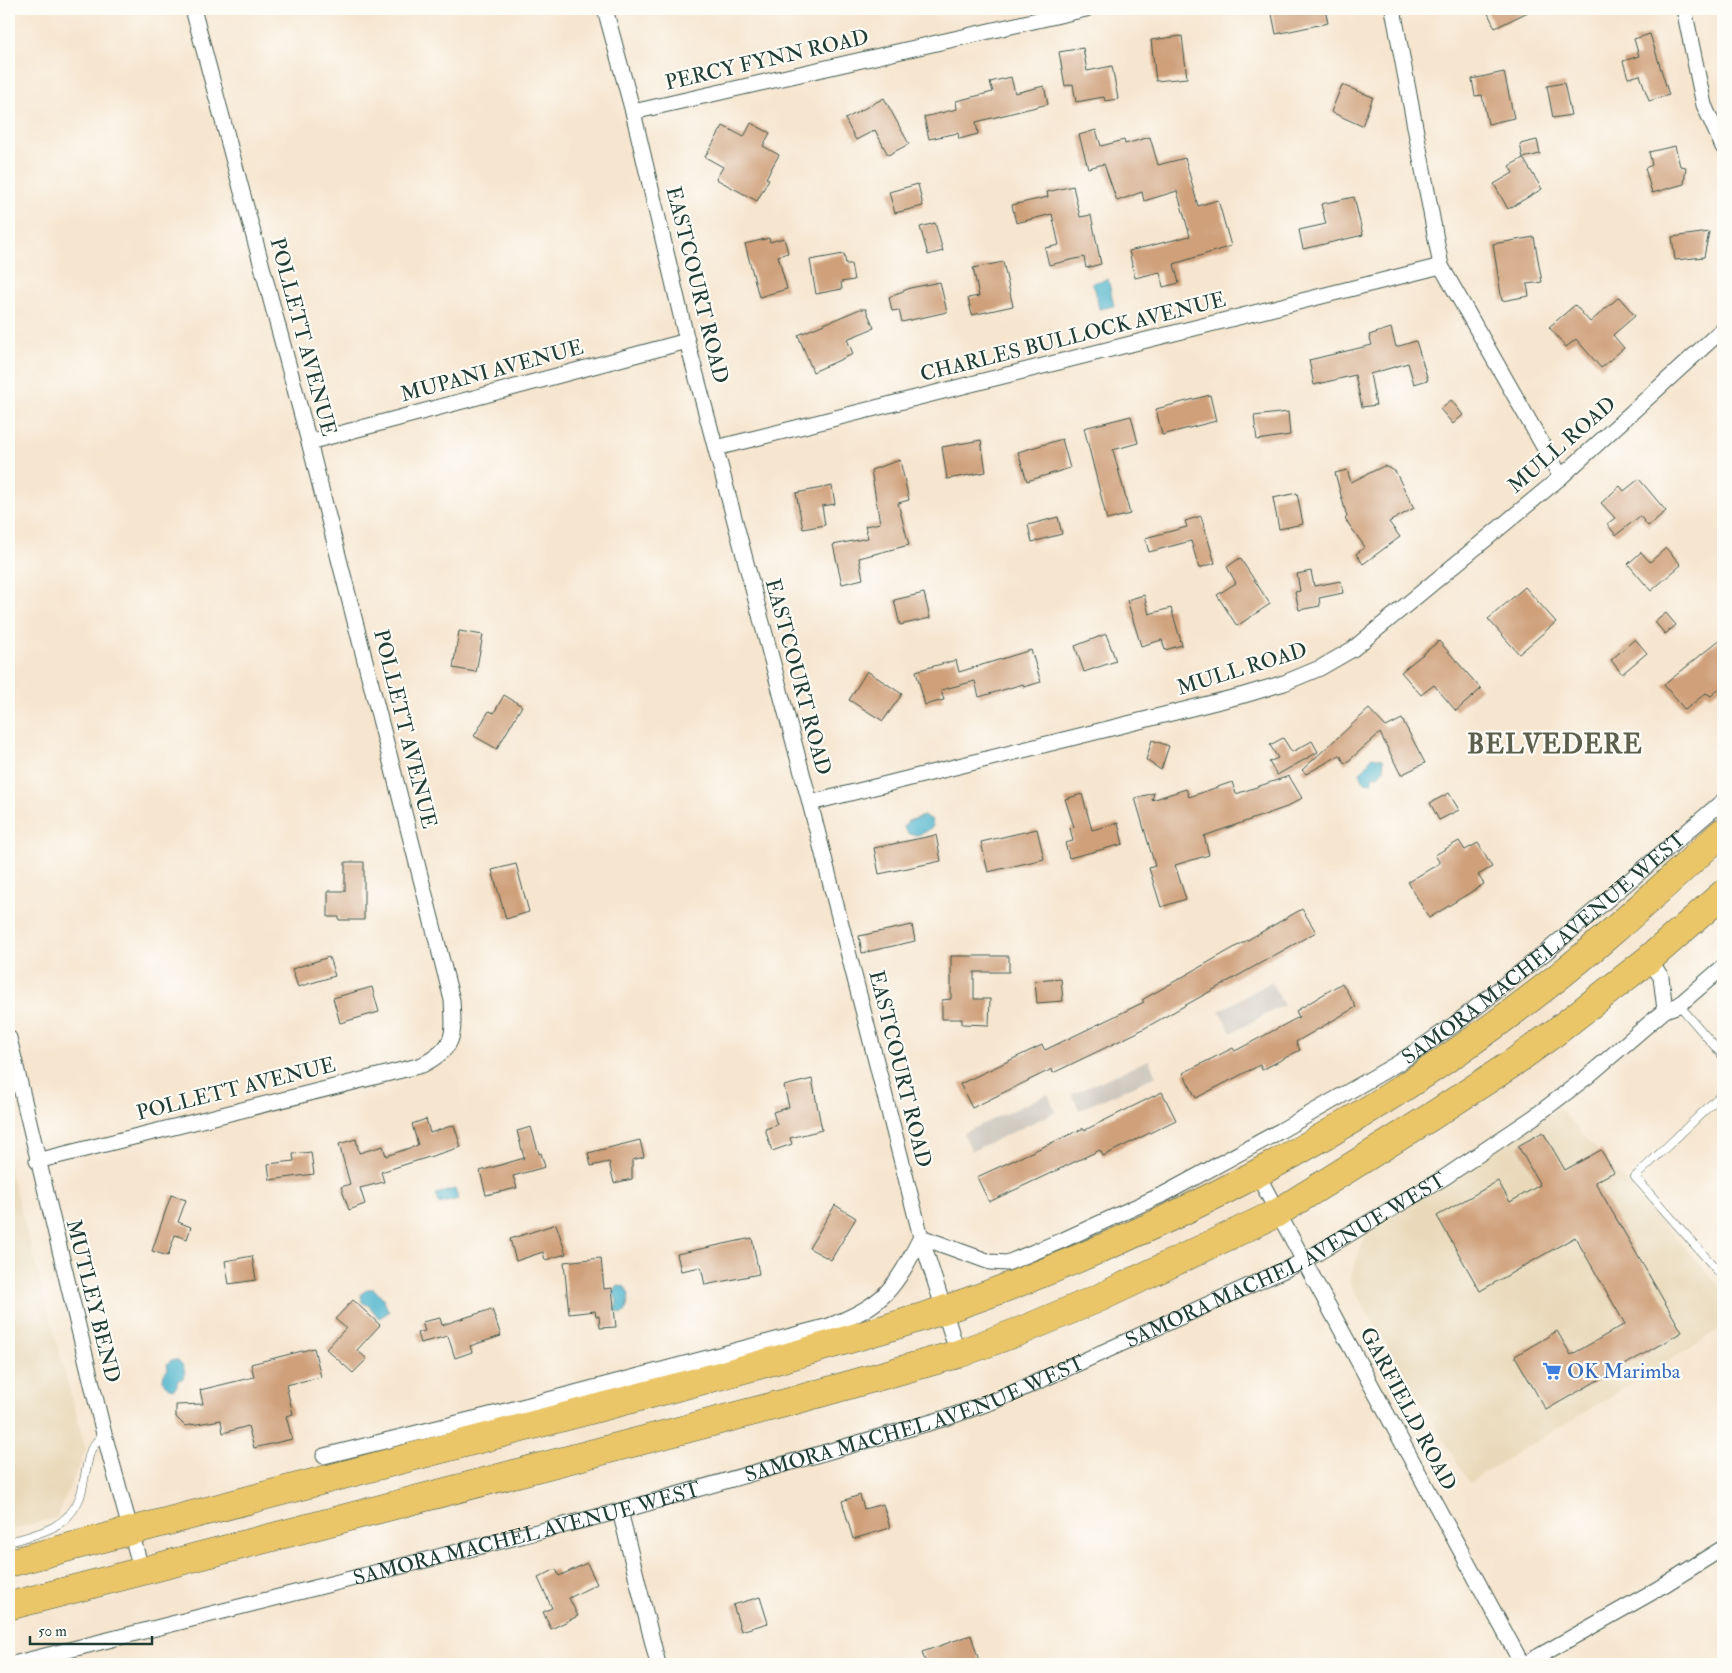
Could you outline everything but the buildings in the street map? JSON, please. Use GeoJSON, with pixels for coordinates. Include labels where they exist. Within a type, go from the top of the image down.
{"type":"FeatureCollection","features":[{"type":"Feature","properties":{"kind":"highway","name":"SAMORA MACHEL AVENUE WEST"},"geometry":{"type":"LineString","coordinates":[[9,1563],[838,1343],[944,1310],[1010,1286],[1088,1254],[1257,1174],[1394,1092],[1481,1034],[1532,997],[1595,947],[1723,832]]}},
{"type":"Feature","properties":{"kind":"highway"},"geometry":{"type":"LineString","coordinates":[[9,1606],[789,1402],[958,1354],[1023,1330],[1099,1298],[1277,1213],[1430,1118],[1510,1065],[1650,959],[1723,894]]}},
{"type":"Feature","properties":{"kind":"street","name":"POLLETT AVENUE"},"geometry":{"type":"LineString","coordinates":[[37,1161],[422,1065],[439,1056],[451,1042],[454,1022],[452,1000],[309,442],[193,9]]}},
{"type":"Feature","properties":{"kind":"street","name":"EASTCOURT ROAD"},"geometry":{"type":"LineString","coordinates":[[605,9],[633,112],[687,342],[810,803],[921,1237],[958,1354]]}},
{"type":"Feature","properties":{"kind":"street","name":"PERCY FYNN ROAD"},"geometry":{"type":"LineString","coordinates":[[633,112],[1086,9]]}},
{"type":"Feature","properties":{"kind":"street"},"geometry":{"type":"LineString","coordinates":[[1393,9],[1441,266],[1562,477]]}},
{"type":"Feature","properties":{"kind":"street"},"geometry":{"type":"LineString","coordinates":[[1684,9],[1704,105],[1723,147]]}},
{"type":"Feature","properties":{"kind":"street","name":"CHARLES BULLOCK AVENUE"},"geometry":{"type":"LineString","coordinates":[[716,448],[1441,266]]}},
{"type":"Feature","properties":{"kind":"street","name":"MULL ROAD"},"geometry":{"type":"LineString","coordinates":[[810,803],[1244,695],[1284,683],[1320,668],[1352,649],[1562,477],[1723,329]]}},
{"type":"Feature","properties":{"kind":"street","name":"MUPANI AVENUE"},"geometry":{"type":"LineString","coordinates":[[309,442],[687,342]]}},
{"type":"Feature","properties":{"kind":"street","name":"SAMORA MACHEL AVENUE WEST"},"geometry":{"type":"LineString","coordinates":[[921,1237],[990,1262],[1007,1263],[1116,1217],[1211,1169],[1400,1062],[1436,1038],[1546,952],[1723,801]]}},
{"type":"Feature","properties":{"kind":"street"},"geometry":{"type":"LineString","coordinates":[[1650,959],[1661,977],[1665,1010]]}},
{"type":"Feature","properties":{"kind":"street","name":"SAMORA MACHEL AVENUE WEST"},"geometry":{"type":"LineString","coordinates":[[13,1664],[620,1511],[946,1418],[981,1406],[1304,1261],[1445,1177],[1534,1117],[1588,1076],[1665,1010],[1679,1005],[1723,967]]}},
{"type":"Feature","properties":{"kind":"street","name":"MUTLEY BEND"},"geometry":{"type":"LineString","coordinates":[[9,1038],[104,1434],[142,1572]]}},
{"type":"Feature","properties":{"kind":"street","name":"GARFIELD ROAD"},"geometry":{"type":"LineString","coordinates":[[1257,1174],[1524,1664]]}},
{"type":"Feature","properties":{"kind":"street"},"geometry":{"type":"LineString","coordinates":[[324,1456],[510,1410],[829,1326],[852,1317],[888,1293],[901,1274],[921,1237]]}},
{"type":"Feature","properties":{"kind":"street"},"geometry":{"type":"LineString","coordinates":[[620,1511],[658,1664]]}},
{"type":"Feature","properties":{"kind":"street"},"geometry":{"type":"LineString","coordinates":[[1524,1664],[1656,1590],[1723,1548]]}},
{"type":"Feature","properties":{"kind":"lane"},"geometry":{"type":"LineString","coordinates":[[1679,1005],[1723,1056]]}},
{"type":"Feature","properties":{"kind":"lane"},"geometry":{"type":"LineString","coordinates":[[1723,1093],[1635,1177],[1723,1277]]}},
{"type":"Feature","properties":{"kind":"lane"},"geometry":{"type":"LineString","coordinates":[[9,1542],[35,1535],[66,1520],[75,1508],[81,1495],[91,1446],[104,1434]]}},
{"type":"Feature","properties":{"kind":"shaded area"},"geometry":{"type":"Polygon","coordinates":[[[1271,982],[1284,1005],[1231,1033],[1219,1011],[1271,982]]]}},
{"type":"Feature","properties":{"kind":"shaded area"},"geometry":{"type":"Polygon","coordinates":[[[1149,1060],[1156,1076],[1079,1110],[1072,1094],[1149,1060]]]}},
{"type":"Feature","properties":{"kind":"shaded area"},"geometry":{"type":"Polygon","coordinates":[[[1048,1094],[1056,1112],[972,1151],[963,1133],[1048,1094]]]}},
{"type":"Feature","properties":{"kind":"shaded area"},"geometry":{"type":"Polygon","coordinates":[[[1559,1108],[1723,1290],[1723,1328],[1469,1482],[1349,1282],[1367,1231],[1559,1108]]]}},
{"type":"Feature","properties":{"kind":"shaded area"},"geometry":{"type":"Polygon","coordinates":[[[9,1167],[86,1450],[56,1518],[9,1530],[9,1167]]]}},
{"type":"Feature","properties":{"kind":"water"},"geometry":{"type":"Polygon","coordinates":[[[1108,279],[1114,306],[1099,309],[1095,289],[1091,283],[1108,279]]]}},
{"type":"Feature","properties":{"kind":"water"},"geometry":{"type":"Polygon","coordinates":[[[1371,757],[1383,759],[1384,769],[1379,775],[1373,776],[1371,783],[1364,782],[1360,772],[1366,767],[1371,757]]]}},
{"type":"Feature","properties":{"kind":"water"},"geometry":{"type":"Polygon","coordinates":[[[923,816],[931,819],[933,826],[922,834],[909,834],[904,827],[908,821],[923,816]]]}},
{"type":"Feature","properties":{"kind":"water"},"geometry":{"type":"Polygon","coordinates":[[[455,1189],[458,1199],[439,1204],[436,1194],[455,1189]]]}},
{"type":"Feature","properties":{"kind":"water"},"geometry":{"type":"Polygon","coordinates":[[[616,1286],[625,1287],[629,1295],[626,1311],[622,1314],[615,1310],[617,1301],[613,1292],[616,1286]]]}},
{"type":"Feature","properties":{"kind":"water"},"geometry":{"type":"Polygon","coordinates":[[[368,1289],[374,1289],[383,1299],[389,1312],[379,1318],[369,1306],[362,1302],[361,1294],[368,1289]]]}},
{"type":"Feature","properties":{"kind":"water"},"geometry":{"type":"Polygon","coordinates":[[[171,1360],[178,1360],[183,1366],[185,1375],[184,1378],[177,1381],[175,1389],[165,1385],[163,1379],[168,1369],[167,1364],[171,1360]]]}},
{"type":"Feature","properties":{"kind":"place","name":"OK Marimba"},"geometry":{"type":"Point","coordinates":[1552,1371]}},
{"type":"Feature","properties":{"kind":"district","name":"BELVEDERE"},"geometry":{"type":"Point","coordinates":[1555,745]}}]}
